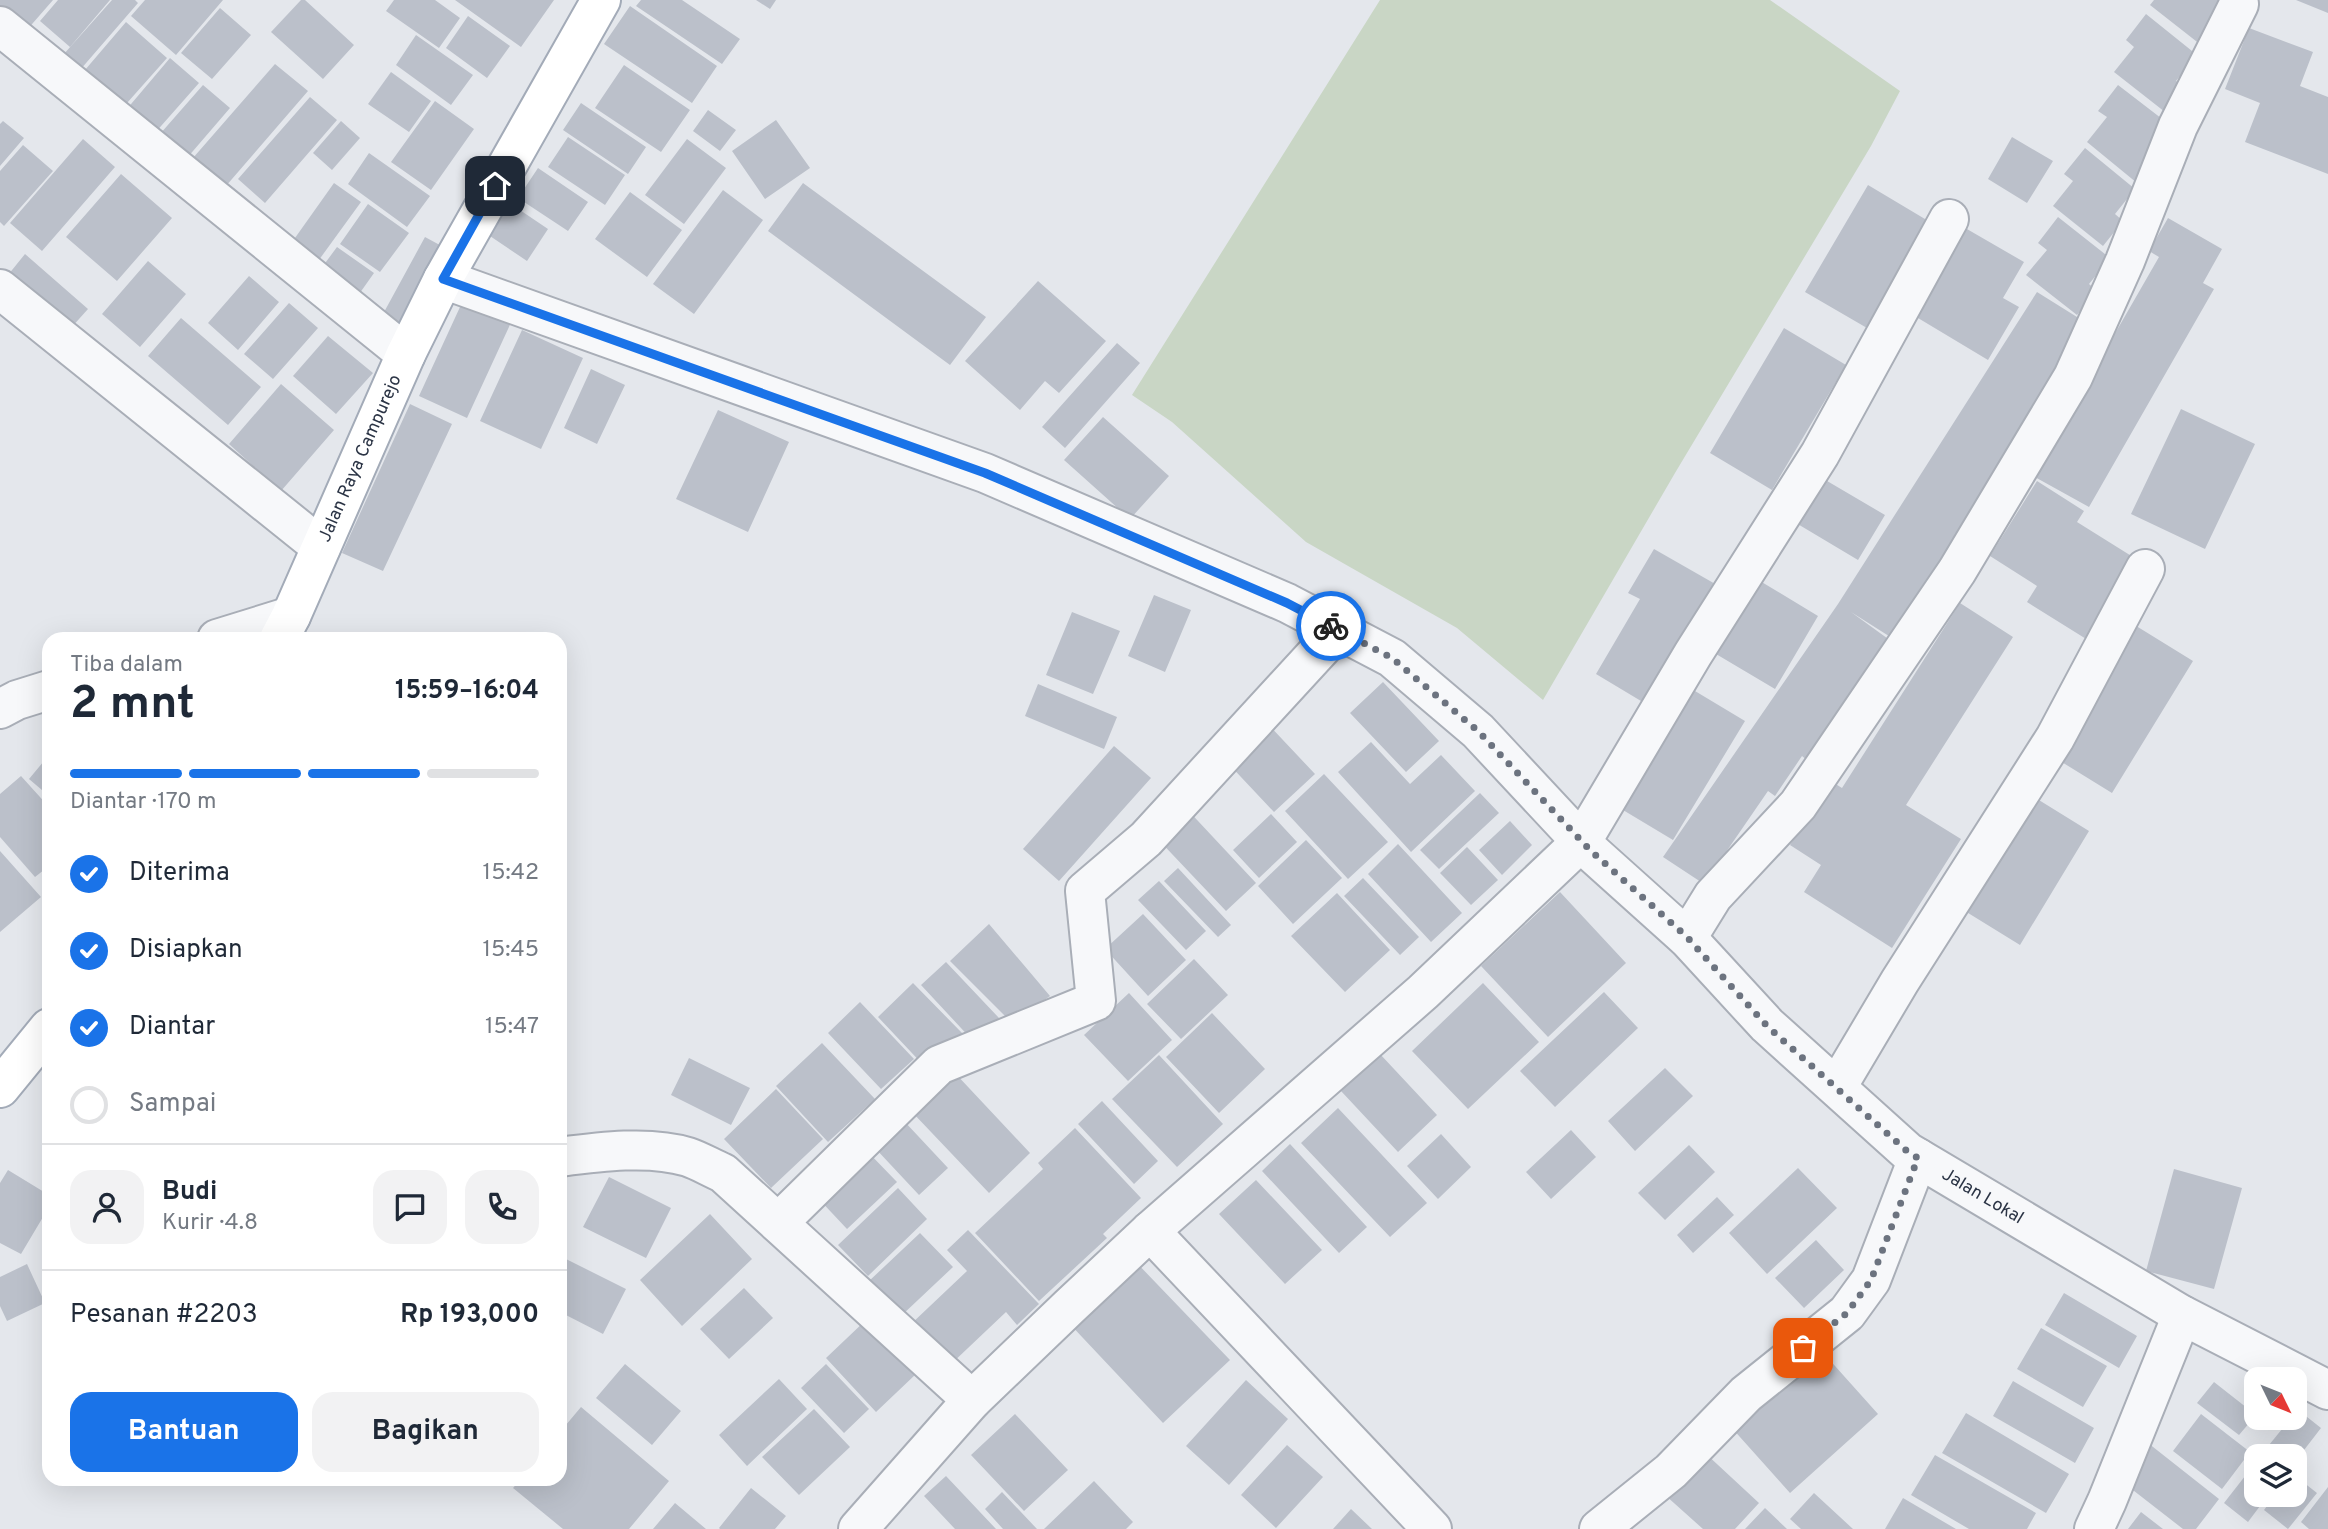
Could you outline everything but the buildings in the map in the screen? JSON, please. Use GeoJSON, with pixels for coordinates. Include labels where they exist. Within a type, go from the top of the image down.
{"type":"FeatureCollection","features":[{"type":"Feature","properties":{"kind":"main road","name":"Jalan Raya Campurejo"},"geometry":{"type":"LineString","coordinates":[[285,627],[406,354],[443,279],[601,0]]}},
{"type":"Feature","properties":{"kind":"main road"},"geometry":{"type":"LineString","coordinates":[[0,1088],[42,1040]]}},
{"type":"Feature","properties":{"kind":"street"},"geometry":{"type":"LineString","coordinates":[[1687,937],[1713,896],[1798,805],[1957,571],[2073,377],[2125,261],[2178,126],[2239,4]]}},
{"type":"Feature","properties":{"kind":"street"},"geometry":{"type":"LineString","coordinates":[[0,26],[406,354]]}},
{"type":"Feature","properties":{"kind":"street"},"geometry":{"type":"LineString","coordinates":[[859,1529],[972,1400],[1150,1231],[1423,992],[1581,841],[1693,654],[1820,454],[1950,219]]}},
{"type":"Feature","properties":{"kind":"street","name":"Jalan Lokal"},"geometry":{"type":"LineString","coordinates":[[443,279],[985,473],[1287,603],[1392,658],[1478,731],[1581,841],[1687,937],[1767,1026],[1908,1152],[2182,1315],[2328,1390]]}},
{"type":"Feature","properties":{"kind":"street"},"geometry":{"type":"LineString","coordinates":[[0,289],[321,547]]}},
{"type":"Feature","properties":{"kind":"street"},"geometry":{"type":"LineString","coordinates":[[1836,1087],[1900,981],[2055,738],[2145,569]]}},
{"type":"Feature","properties":{"kind":"street"},"geometry":{"type":"LineString","coordinates":[[257,632],[285,627]]}},
{"type":"Feature","properties":{"kind":"street"},"geometry":{"type":"LineString","coordinates":[[778,1223],[939,1065],[1096,1001],[1085,891],[1146,839],[1338,630]]}},
{"type":"Feature","properties":{"kind":"street"},"geometry":{"type":"LineString","coordinates":[[0,709],[42,692]]}},
{"type":"Feature","properties":{"kind":"street"},"geometry":{"type":"LineString","coordinates":[[567,1156],[598,1152],[656,1152],[687,1157],[723,1173],[972,1400]]}},
{"type":"Feature","properties":{"kind":"street"},"geometry":{"type":"LineString","coordinates":[[1599,1529],[1671,1471],[1746,1394],[1847,1313],[1871,1280],[1918,1158]]}},
{"type":"Feature","properties":{"kind":"street"},"geometry":{"type":"LineString","coordinates":[[1150,1231],[1432,1529]]}},
{"type":"Feature","properties":{"kind":"street"},"geometry":{"type":"LineString","coordinates":[[2094,1529],[2182,1315]]}},
{"type":"Feature","properties":{"kind":"green space"},"geometry":{"type":"Polygon","coordinates":[[[1380,0],[1770,0],[1900,91],[1871,146],[1543,700],[1457,628],[1306,542],[1172,422],[1132,395],[1380,0]]]}},
{"type":"Feature","properties":{"kind":"way so far"},"geometry":{"type":"LineString","coordinates":[[1331,626],[1392,658],[1478,731],[1590,850],[1687,937],[1767,1026],[1918,1158],[1871,1280],[1847,1313],[1803,1348]]}},
{"type":"Feature","properties":{"kind":"route"},"geometry":{"type":"LineString","coordinates":[[495,186],[443,279],[985,473],[1287,603],[1331,626]]}}]}
